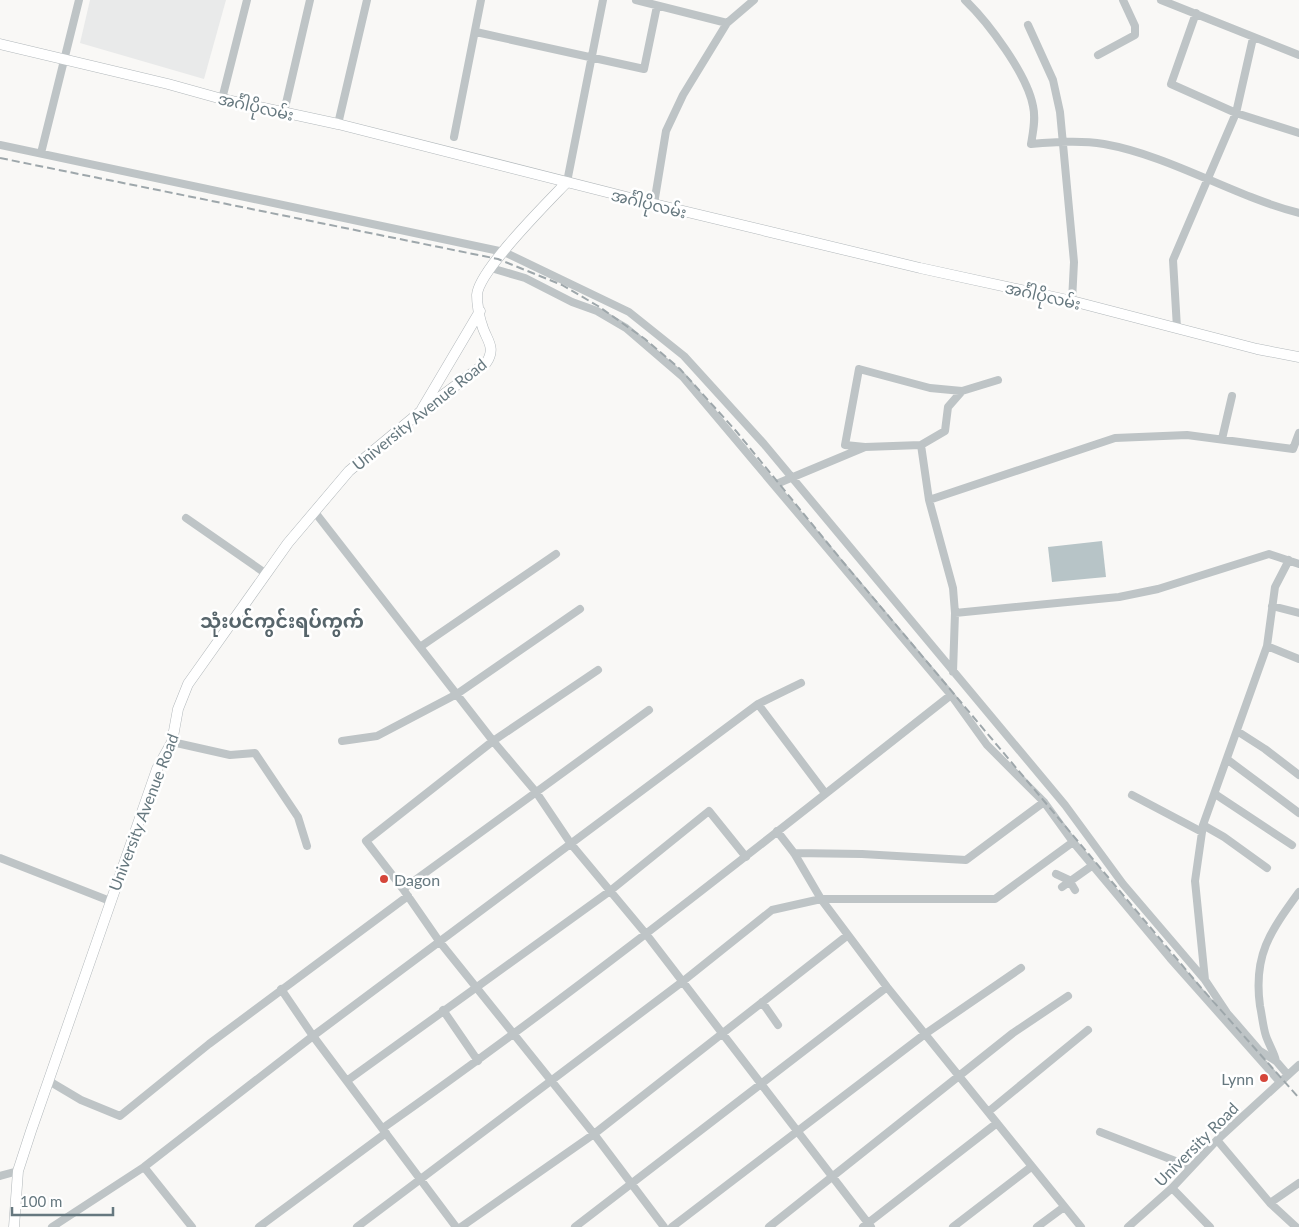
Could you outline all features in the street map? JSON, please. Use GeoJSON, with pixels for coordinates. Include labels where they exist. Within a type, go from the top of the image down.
{"type":"FeatureCollection","features":[{"type":"Feature","properties":{"kind":"main road","name":"အင်္ဂါပိုလမ်း"},"geometry":{"type":"LineString","coordinates":[[0,44],[222,99],[338,124],[654,204],[920,268],[1072,301],[1299,357]]}},
{"type":"Feature","properties":{"kind":"main road","name":"University Avenue Road"},"geometry":{"type":"LineString","coordinates":[[14,1227],[18,1171],[157,769],[172,742],[178,709],[188,684],[265,573],[314,510],[362,459],[420,412],[470,378],[490,358],[491,343],[482,325],[477,294],[491,268],[567,182]]}},
{"type":"Feature","properties":{"kind":"main road"},"geometry":{"type":"LineString","coordinates":[[420,412],[480,311]]}},
{"type":"Feature","properties":{"kind":"street"},"geometry":{"type":"LineString","coordinates":[[41,153],[80,0]]}},
{"type":"Feature","properties":{"kind":"street"},"geometry":{"type":"LineString","coordinates":[[222,99],[247,0]]}},
{"type":"Feature","properties":{"kind":"street"},"geometry":{"type":"LineString","coordinates":[[284,112],[310,0]]}},
{"type":"Feature","properties":{"kind":"street"},"geometry":{"type":"LineString","coordinates":[[338,124],[367,0]]}},
{"type":"Feature","properties":{"kind":"street"},"geometry":{"type":"LineString","coordinates":[[454,137],[481,0]]}},
{"type":"Feature","properties":{"kind":"street"},"geometry":{"type":"LineString","coordinates":[[567,182],[603,0]]}},
{"type":"Feature","properties":{"kind":"street"},"geometry":{"type":"LineString","coordinates":[[636,0],[727,23]]}},
{"type":"Feature","properties":{"kind":"street"},"geometry":{"type":"LineString","coordinates":[[654,204],[666,131],[696,72],[727,23],[754,0]]}},
{"type":"Feature","properties":{"kind":"street"},"geometry":{"type":"LineString","coordinates":[[965,0],[993,32],[1024,84],[1033,105],[1034,125],[1031,144],[1063,141],[1103,144],[1127,149],[1207,178],[1272,206],[1299,213]]}},
{"type":"Feature","properties":{"kind":"street"},"geometry":{"type":"LineString","coordinates":[[1098,55],[1135,35],[1135,26],[1123,0]]}},
{"type":"Feature","properties":{"kind":"street"},"geometry":{"type":"LineString","coordinates":[[1161,0],[1299,55]]}},
{"type":"Feature","properties":{"kind":"street"},"geometry":{"type":"LineString","coordinates":[[476,32],[592,56],[644,69],[657,6]]}},
{"type":"Feature","properties":{"kind":"street"},"geometry":{"type":"LineString","coordinates":[[1196,13],[1171,84],[1236,113],[1299,133]]}},
{"type":"Feature","properties":{"kind":"street"},"geometry":{"type":"LineString","coordinates":[[1028,25],[1053,80],[1060,112],[1074,262],[1072,301]]}},
{"type":"Feature","properties":{"kind":"street"},"geometry":{"type":"LineString","coordinates":[[1177,328],[1173,260],[1236,113],[1254,38]]}},
{"type":"Feature","properties":{"kind":"street"},"geometry":{"type":"LineString","coordinates":[[0,145],[504,252],[629,312],[684,356],[793,477],[953,672],[1065,804],[1123,884],[1205,980],[1226,1013],[1260,1051],[1276,1062]]}},
{"type":"Feature","properties":{"kind":"street"},"geometry":{"type":"LineString","coordinates":[[491,268],[548,288],[572,302],[597,311],[626,328],[683,377],[951,695],[987,744],[1044,802],[1073,842],[1204,997],[1283,1079]]}},
{"type":"Feature","properties":{"kind":"street"},"geometry":{"type":"LineString","coordinates":[[962,392],[948,407],[945,431],[921,445],[866,447],[845,445],[859,369],[930,388],[962,392],[998,380]]}},
{"type":"Feature","properties":{"kind":"street"},"geometry":{"type":"LineString","coordinates":[[1222,439],[1232,396]]}},
{"type":"Feature","properties":{"kind":"street"},"geometry":{"type":"LineString","coordinates":[[929,500],[1116,438],[1187,435],[1294,449],[1299,433]]}},
{"type":"Feature","properties":{"kind":"street"},"geometry":{"type":"LineString","coordinates":[[921,445],[929,500],[953,588],[955,613],[953,672]]}},
{"type":"Feature","properties":{"kind":"street"},"geometry":{"type":"LineString","coordinates":[[774,485],[866,447]]}},
{"type":"Feature","properties":{"kind":"street"},"geometry":{"type":"LineString","coordinates":[[314,510],[493,740],[536,792],[571,844],[646,934],[759,1084],[833,1177],[867,1226],[997,1123]]}},
{"type":"Feature","properties":{"kind":"street"},"geometry":{"type":"LineString","coordinates":[[186,518],[265,573]]}},
{"type":"Feature","properties":{"kind":"street"},"geometry":{"type":"LineString","coordinates":[[420,647],[556,554]]}},
{"type":"Feature","properties":{"kind":"street"},"geometry":{"type":"LineString","coordinates":[[955,613],[1120,596],[1158,589],[1269,554],[1299,564]]}},
{"type":"Feature","properties":{"kind":"street"},"geometry":{"type":"LineString","coordinates":[[1205,980],[1195,881],[1202,829],[1267,646],[1275,588],[1289,560]]}},
{"type":"Feature","properties":{"kind":"street"},"geometry":{"type":"LineString","coordinates":[[1272,606],[1299,613]]}},
{"type":"Feature","properties":{"kind":"street"},"geometry":{"type":"LineString","coordinates":[[342,741],[377,736],[457,694],[580,609]]}},
{"type":"Feature","properties":{"kind":"street"},"geometry":{"type":"LineString","coordinates":[[1267,646],[1299,659]]}},
{"type":"Feature","properties":{"kind":"street"},"geometry":{"type":"LineString","coordinates":[[598,670],[493,740],[366,840],[439,941],[550,1082],[594,1134],[664,1227]]}},
{"type":"Feature","properties":{"kind":"street"},"geometry":{"type":"LineString","coordinates":[[52,1227],[144,1167],[313,1036],[758,704],[801,683]]}},
{"type":"Feature","properties":{"kind":"street"},"geometry":{"type":"LineString","coordinates":[[258,1227],[646,934],[951,695]]}},
{"type":"Feature","properties":{"kind":"street"},"geometry":{"type":"LineString","coordinates":[[758,704],[825,793]]}},
{"type":"Feature","properties":{"kind":"street"},"geometry":{"type":"LineString","coordinates":[[403,889],[649,710]]}},
{"type":"Feature","properties":{"kind":"street"},"geometry":{"type":"LineString","coordinates":[[1237,731],[1265,749],[1299,775]]}},
{"type":"Feature","properties":{"kind":"street"},"geometry":{"type":"LineString","coordinates":[[172,742],[230,754],[255,753],[298,817],[307,846]]}},
{"type":"Feature","properties":{"kind":"street"},"geometry":{"type":"LineString","coordinates":[[1228,760],[1299,813]]}},
{"type":"Feature","properties":{"kind":"street"},"geometry":{"type":"LineString","coordinates":[[1215,794],[1292,845]]}},
{"type":"Feature","properties":{"kind":"street"},"geometry":{"type":"LineString","coordinates":[[1132,795],[1202,829],[1224,836],[1267,868]]}},
{"type":"Feature","properties":{"kind":"street"},"geometry":{"type":"LineString","coordinates":[[794,853],[862,854],[966,860],[1044,802]]}},
{"type":"Feature","properties":{"kind":"street"},"geometry":{"type":"LineString","coordinates":[[348,1080],[610,891],[709,811],[746,856]]}},
{"type":"Feature","properties":{"kind":"street"},"geometry":{"type":"LineString","coordinates":[[777,832],[794,853],[820,899],[886,987],[960,1075],[1031,1167],[1056,1194],[1081,1227]]}},
{"type":"Feature","properties":{"kind":"street"},"geometry":{"type":"LineString","coordinates":[[357,1227],[682,982],[772,910],[820,899],[995,899],[1073,842]]}},
{"type":"Feature","properties":{"kind":"street"},"geometry":{"type":"LineString","coordinates":[[0,858],[110,901]]}},
{"type":"Feature","properties":{"kind":"street"},"geometry":{"type":"LineString","coordinates":[[1062,887],[1069,880],[1094,865]]}},
{"type":"Feature","properties":{"kind":"street"},"geometry":{"type":"LineString","coordinates":[[1056,874],[1069,880],[1076,890]]}},
{"type":"Feature","properties":{"kind":"street"},"geometry":{"type":"LineString","coordinates":[[1283,1079],[1266,1036],[1259,997],[1258,970],[1262,953],[1287,907],[1299,892]]}},
{"type":"Feature","properties":{"kind":"street"},"geometry":{"type":"LineString","coordinates":[[49,1081],[81,1100],[120,1116],[281,989],[408,896]]}},
{"type":"Feature","properties":{"kind":"street"},"geometry":{"type":"LineString","coordinates":[[461,1227],[594,1134],[848,935]]}},
{"type":"Feature","properties":{"kind":"street"},"geometry":{"type":"LineString","coordinates":[[672,1227],[925,1034],[1021,968]]}},
{"type":"Feature","properties":{"kind":"street"},"geometry":{"type":"LineString","coordinates":[[575,1227],[632,1185],[759,1084],[886,987]]}},
{"type":"Feature","properties":{"kind":"street"},"geometry":{"type":"LineString","coordinates":[[281,989],[313,1036],[348,1080],[456,1227]]}},
{"type":"Feature","properties":{"kind":"street"},"geometry":{"type":"LineString","coordinates":[[769,1227],[1013,1033],[1068,996]]}},
{"type":"Feature","properties":{"kind":"street"},"geometry":{"type":"LineString","coordinates":[[762,1002],[778,1024]]}},
{"type":"Feature","properties":{"kind":"street"},"geometry":{"type":"LineString","coordinates":[[443,1010],[478,1061]]}},
{"type":"Feature","properties":{"kind":"street"},"geometry":{"type":"LineString","coordinates":[[988,1112],[1088,1030]]}},
{"type":"Feature","properties":{"kind":"street","name":"University Road"},"geometry":{"type":"LineString","coordinates":[[1128,1227],[1172,1188],[1217,1140],[1299,1065]]}},
{"type":"Feature","properties":{"kind":"street"},"geometry":{"type":"LineString","coordinates":[[1100,1132],[1191,1167]]}},
{"type":"Feature","properties":{"kind":"street"},"geometry":{"type":"LineString","coordinates":[[1217,1140],[1270,1203],[1296,1227]]}},
{"type":"Feature","properties":{"kind":"street"},"geometry":{"type":"LineString","coordinates":[[144,1167],[192,1227]]}},
{"type":"Feature","properties":{"kind":"street"},"geometry":{"type":"LineString","coordinates":[[954,1227],[1031,1167]]}},
{"type":"Feature","properties":{"kind":"street"},"geometry":{"type":"LineString","coordinates":[[0,1176],[18,1171]]}},
{"type":"Feature","properties":{"kind":"street"},"geometry":{"type":"LineString","coordinates":[[1270,1203],[1299,1183]]}},
{"type":"Feature","properties":{"kind":"street"},"geometry":{"type":"LineString","coordinates":[[1172,1188],[1210,1227]]}},
{"type":"Feature","properties":{"kind":"street"},"geometry":{"type":"LineString","coordinates":[[1037,1227],[1064,1207]]}},
{"type":"Feature","properties":{"kind":"shaded area"},"geometry":{"type":"Polygon","coordinates":[[[90,0],[226,0],[204,79],[80,43],[90,0]]]}},
{"type":"Feature","properties":{"kind":"shaded area"},"geometry":{"type":"Polygon","coordinates":[[[1102,541],[1106,577],[1052,582],[1048,547],[1102,541]]]}},
{"type":"Feature","properties":{"kind":"railway"},"geometry":{"type":"LineString","coordinates":[[0,158],[498,259],[562,285],[598,306],[645,339],[680,369],[736,431],[843,562],[1203,990],[1299,1098]]}},
{"type":"Feature","properties":{"kind":"place","name":"Dagon"},"geometry":{"type":"Point","coordinates":[384,879]}},
{"type":"Feature","properties":{"kind":"place","name":"Lynn"},"geometry":{"type":"Point","coordinates":[1264,1078]}},
{"type":"Feature","properties":{"kind":"district","name":"သုံးပင်ကွင်းရပ်ကွက်"},"geometry":{"type":"Point","coordinates":[282,620]}}]}
